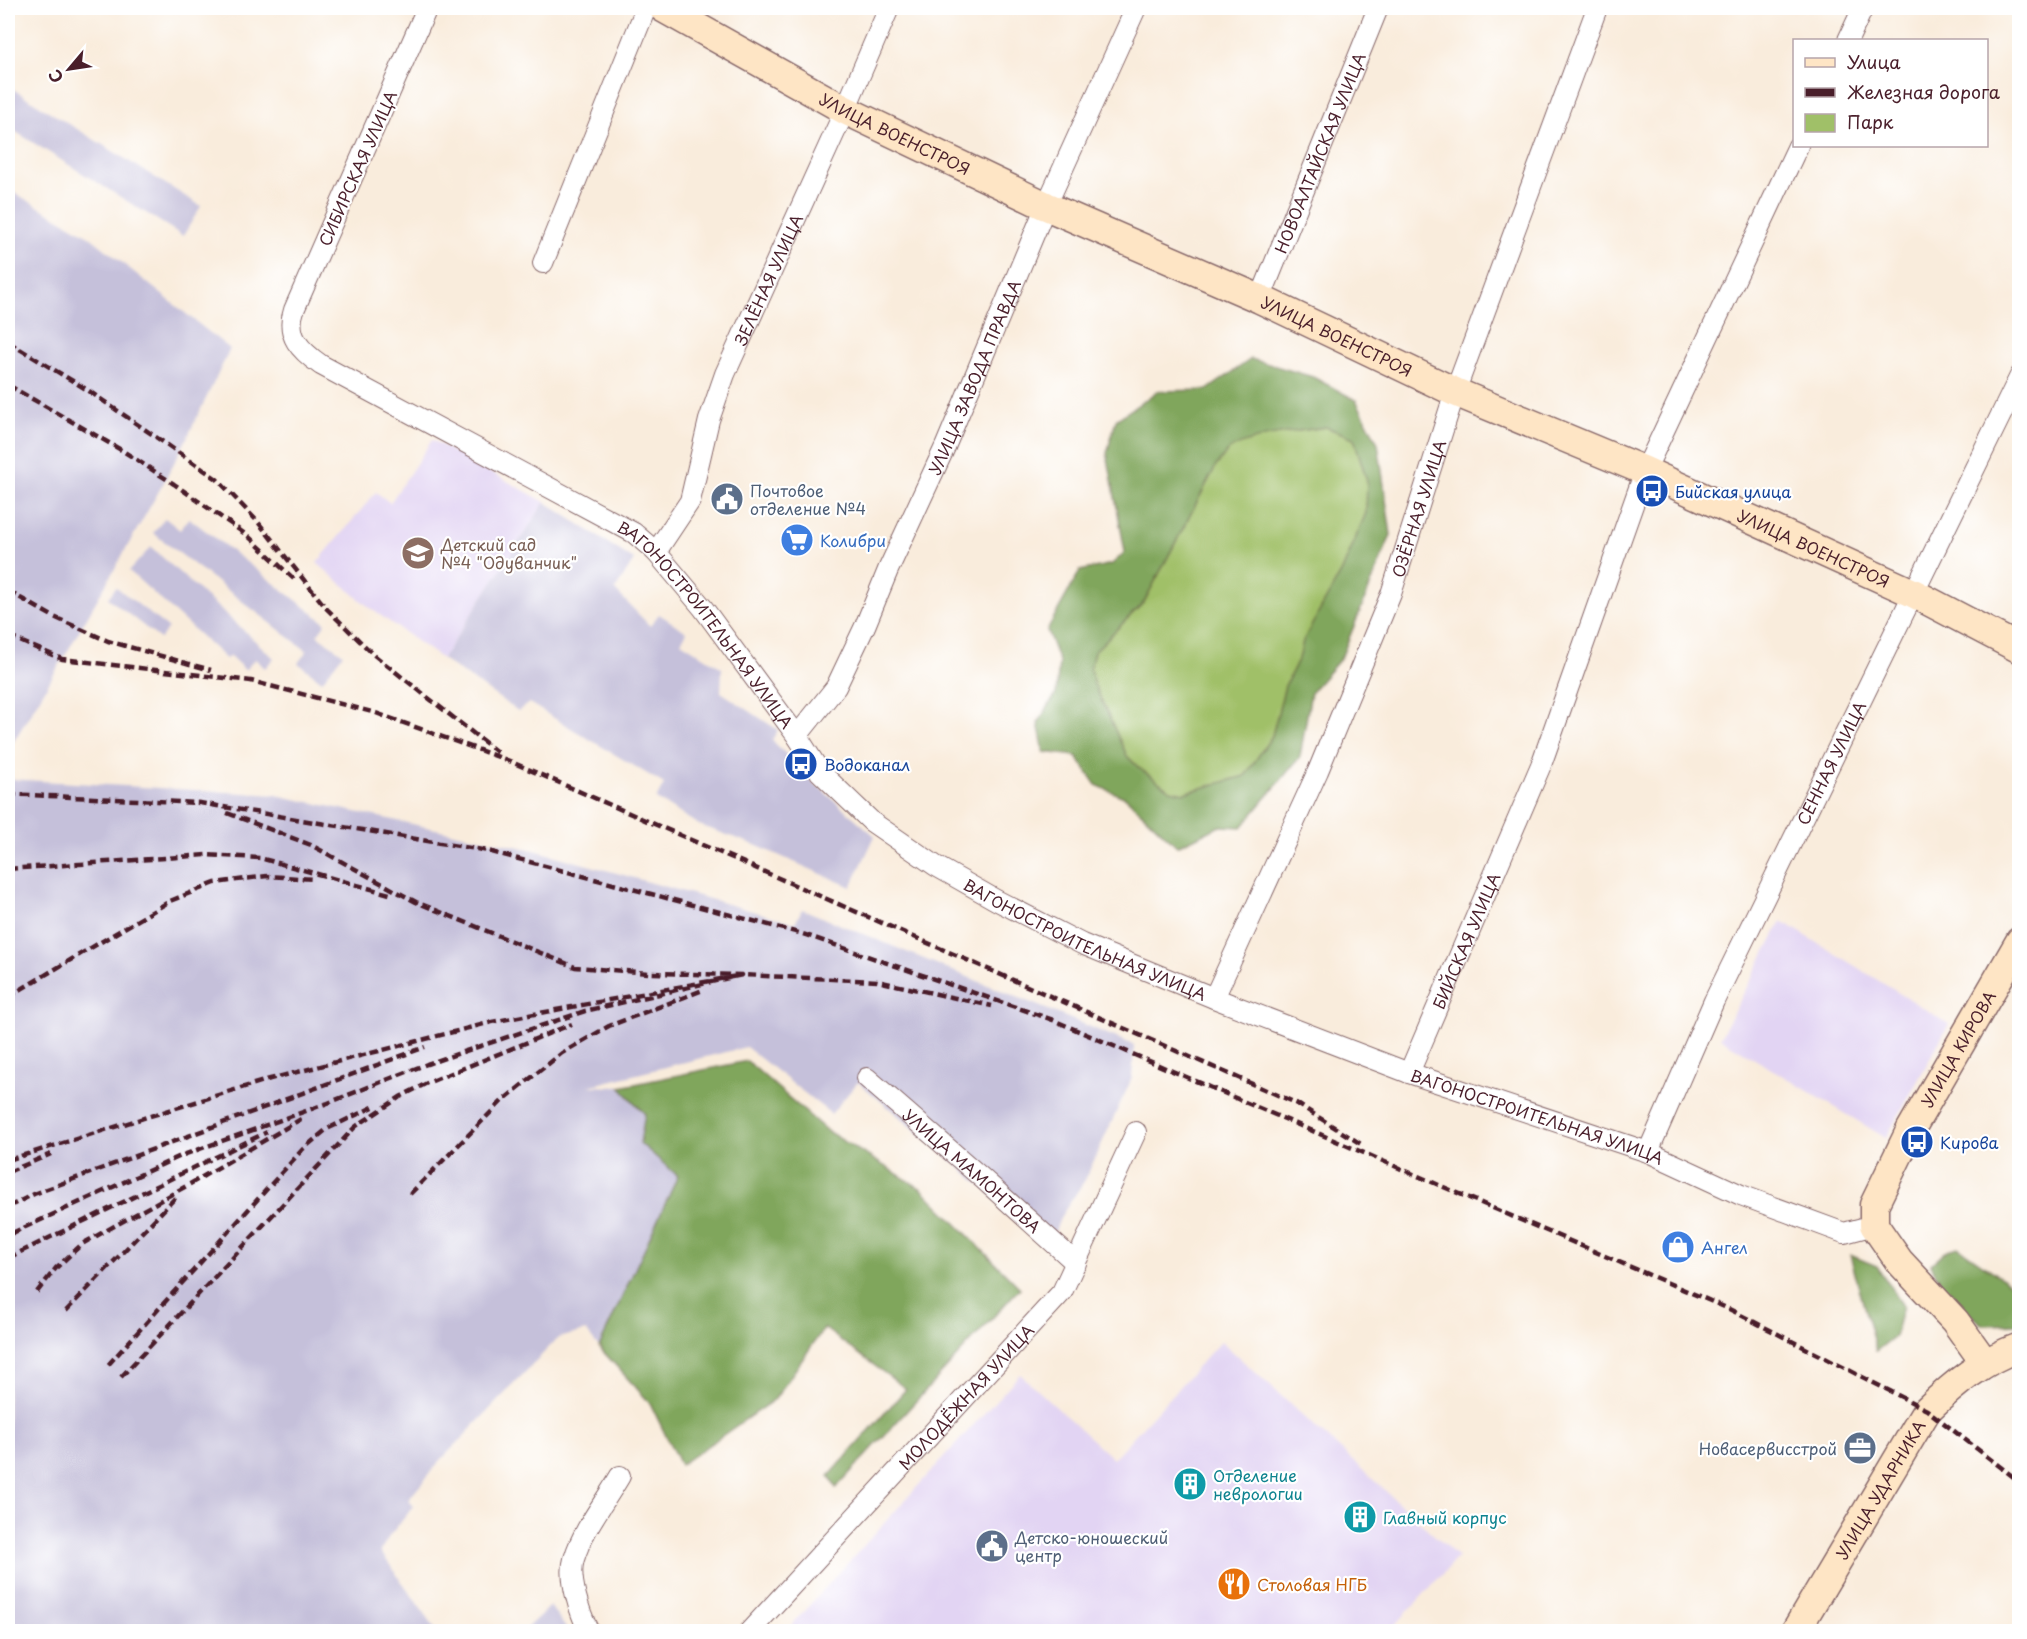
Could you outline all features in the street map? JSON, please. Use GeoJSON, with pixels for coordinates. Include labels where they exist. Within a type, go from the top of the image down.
{"type":"FeatureCollection","features":[{"type":"Feature","properties":{"kind":"street","name":"СИБИРСКАЯ УЛИЦА"},"geometry":{"type":"LineString","coordinates":[[291,330],[294,310],[427,8]]}},
{"type":"Feature","properties":{"kind":"street"},"geometry":{"type":"LineString","coordinates":[[543,263],[646,8]]}},
{"type":"Feature","properties":{"kind":"street","name":"УЛИЦА ВОЕНСТРОЯ"},"geometry":{"type":"LineString","coordinates":[[663,8],[845,110],[1046,207],[1260,299],[1455,392],[1645,471],[1913,593],[2019,649]]}},
{"type":"Feature","properties":{"kind":"street","name":"ЗЕЛЁНАЯ УЛИЦА"},"geometry":{"type":"LineString","coordinates":[[656,552],[690,501],[709,420],[725,374],[889,8]]}},
{"type":"Feature","properties":{"kind":"street","name":"УЛИЦА ЗАВОДА ПРАВДА"},"geometry":{"type":"LineString","coordinates":[[797,736],[836,687],[866,626],[888,570],[945,447],[1046,207],[1136,8]]}},
{"type":"Feature","properties":{"kind":"street","name":"НОВОАЛТАЙСКАЯ УЛИЦА"},"geometry":{"type":"LineString","coordinates":[[1260,299],[1378,8]]}},
{"type":"Feature","properties":{"kind":"street","name":"ОЗЁРНАЯ УЛИЦА"},"geometry":{"type":"LineString","coordinates":[[1214,998],[1318,771],[1391,594],[1455,392],[1597,8]]}},
{"type":"Feature","properties":{"kind":"street"},"geometry":{"type":"LineString","coordinates":[[1848,39],[1863,8]]}},
{"type":"Feature","properties":{"kind":"street","name":"БИЙСКАЯ УЛИЦА"},"geometry":{"type":"LineString","coordinates":[[1409,1073],[1540,765],[1645,471],[1798,147]]}},
{"type":"Feature","properties":{"kind":"street","name":"ВАГОНОСТРОИТЕЛЬНАЯ УЛИЦА"},"geometry":{"type":"LineString","coordinates":[[291,330],[299,348],[321,365],[634,533],[656,552],[703,608],[797,736],[820,772],[872,822],[936,866],[996,900],[1082,944],[1409,1073],[1648,1152],[1742,1194],[1844,1233],[1874,1225]]}},
{"type":"Feature","properties":{"kind":"street","name":"СЕННАЯ УЛИЦА"},"geometry":{"type":"LineString","coordinates":[[1648,1152],[1714,1001],[2019,376]]}},
{"type":"Feature","properties":{"kind":"street","name":"УЛИЦА КИРОВА"},"geometry":{"type":"LineString","coordinates":[[1874,1225],[1874,1205],[1911,1129],[2019,940]]}},
{"type":"Feature","properties":{"kind":"street","name":"УЛИЦА МАМОНТОВА"},"geometry":{"type":"LineString","coordinates":[[867,1078],[1076,1263]]}},
{"type":"Feature","properties":{"kind":"street","name":"МОЛОДЁЖНАЯ УЛИЦА"},"geometry":{"type":"LineString","coordinates":[[749,1632],[1062,1292],[1136,1132]]}},
{"type":"Feature","properties":{"kind":"street"},"geometry":{"type":"LineString","coordinates":[[1874,1225],[1899,1261],[1955,1321],[1984,1363]]}},
{"type":"Feature","properties":{"kind":"street","name":"УЛИЦА УДАРНИКА"},"geometry":{"type":"LineString","coordinates":[[1795,1632],[1927,1410],[1954,1384],[1984,1363],[2019,1347]]}},
{"type":"Feature","properties":{"kind":"street"},"geometry":{"type":"LineString","coordinates":[[589,1632],[574,1593],[573,1560],[587,1531],[620,1476]]}},
{"type":"Feature","properties":{"kind":"shaded area"},"geometry":{"type":"Polygon","coordinates":[[[8,86],[201,206],[183,236],[8,127],[8,86]]]}},
{"type":"Feature","properties":{"kind":"shaded area"},"geometry":{"type":"Polygon","coordinates":[[[8,189],[89,236],[230,349],[163,484],[8,751],[8,189]]]}},
{"type":"Feature","properties":{"kind":"shaded area","name":"Детский сад №4 \"Одуванчик\""},"geometry":{"type":"Polygon","coordinates":[[[432,440],[545,502],[442,659],[370,608],[317,563],[376,492],[390,503],[432,440]]]}},
{"type":"Feature","properties":{"kind":"shaded area","name":"Водоканал"},"geometry":{"type":"Polygon","coordinates":[[[545,502],[634,560],[615,590],[650,626],[659,614],[687,632],[681,642],[722,668],[721,692],[778,730],[772,740],[813,782],[875,836],[851,887],[755,845],[699,825],[656,799],[664,784],[529,703],[518,711],[442,659],[545,502]]]}},
{"type":"Feature","properties":{"kind":"shaded area"},"geometry":{"type":"Polygon","coordinates":[[[165,518],[180,530],[189,518],[326,623],[317,635],[343,654],[322,681],[298,663],[307,651],[153,533],[165,518]]]}},
{"type":"Feature","properties":{"kind":"shaded area"},"geometry":{"type":"Polygon","coordinates":[[[151,547],[274,658],[265,668],[255,659],[245,670],[230,656],[226,659],[129,571],[151,547]]]}},
{"type":"Feature","properties":{"kind":"shaded area"},"geometry":{"type":"Polygon","coordinates":[[[116,587],[168,628],[160,639],[108,598],[116,587]]]}},
{"type":"Feature","properties":{"kind":"shaded area"},"geometry":{"type":"Polygon","coordinates":[[[8,779],[276,795],[534,850],[795,923],[802,909],[1134,1045],[1132,1078],[1085,1180],[1061,1216],[1048,1249],[984,1188],[858,1082],[831,1114],[746,1047],[589,1086],[620,1087],[646,1114],[640,1143],[678,1176],[599,1347],[586,1331],[558,1338],[441,1460],[408,1500],[414,1506],[380,1551],[437,1631],[8,1631],[8,779]]]}},
{"type":"Feature","properties":{"kind":"shaded area"},"geometry":{"type":"Polygon","coordinates":[[[1782,921],[1949,1024],[1886,1138],[1720,1038],[1782,921]]]}},
{"type":"Feature","properties":{"kind":"shaded area"},"geometry":{"type":"Polygon","coordinates":[[[1221,1341],[1458,1557],[1390,1631],[786,1631],[1020,1374],[1113,1459],[1221,1341]]]}},
{"type":"Feature","properties":{"kind":"shaded area"},"geometry":{"type":"Polygon","coordinates":[[[550,1606],[568,1631],[523,1631],[550,1606]]]}},
{"type":"Feature","properties":{"kind":"green space"},"geometry":{"type":"Polygon","coordinates":[[[1251,359],[1313,377],[1356,400],[1378,443],[1391,535],[1341,658],[1311,692],[1300,757],[1242,827],[1220,826],[1177,846],[1126,798],[1096,785],[1076,756],[1044,752],[1038,723],[1056,694],[1059,662],[1047,630],[1080,571],[1112,564],[1125,552],[1107,453],[1116,420],[1158,391],[1207,390],[1251,359]],[[1326,427],[1260,438],[1228,451],[1216,466],[1144,602],[1094,652],[1090,668],[1094,684],[1127,756],[1139,768],[1170,790],[1184,793],[1245,776],[1272,736],[1285,686],[1300,656],[1303,641],[1342,571],[1366,513],[1367,481],[1354,438],[1326,427]]]}},
{"type":"Feature","properties":{"kind":"green space"},"geometry":{"type":"Polygon","coordinates":[[[1326,427],[1354,438],[1367,481],[1366,513],[1342,571],[1303,641],[1300,656],[1285,686],[1272,736],[1245,776],[1184,793],[1170,790],[1139,768],[1127,756],[1094,684],[1090,668],[1093,652],[1144,602],[1216,466],[1228,451],[1260,438],[1326,427]]]}},
{"type":"Feature","properties":{"kind":"green space"},"geometry":{"type":"Polygon","coordinates":[[[747,1061],[827,1131],[922,1189],[1020,1288],[836,1488],[829,1476],[906,1389],[824,1328],[775,1399],[680,1465],[650,1403],[599,1347],[678,1176],[640,1143],[645,1114],[620,1087],[747,1061]]]}},
{"type":"Feature","properties":{"kind":"green space"},"geometry":{"type":"Polygon","coordinates":[[[1958,1247],[2019,1290],[2019,1324],[1984,1325],[1947,1297],[1931,1264],[1947,1250],[1958,1247]]]}},
{"type":"Feature","properties":{"kind":"green space"},"geometry":{"type":"Polygon","coordinates":[[[1850,1255],[1877,1266],[1903,1306],[1895,1336],[1876,1351],[1850,1255]]]}},
{"type":"Feature","properties":{"kind":"railway"},"geometry":{"type":"LineString","coordinates":[[8,342],[86,389],[217,479],[258,522],[327,609],[374,655],[497,752]]}},
{"type":"Feature","properties":{"kind":"railway"},"geometry":{"type":"LineString","coordinates":[[8,385],[123,451],[174,484],[248,536],[296,581]]}},
{"type":"Feature","properties":{"kind":"railway"},"geometry":{"type":"LineString","coordinates":[[8,591],[54,617],[108,641],[211,670]]}},
{"type":"Feature","properties":{"kind":"railway"},"geometry":{"type":"LineString","coordinates":[[8,636],[62,659],[251,681],[376,713],[507,760],[1296,1103],[1361,1144]]}},
{"type":"Feature","properties":{"kind":"railway"},"geometry":{"type":"LineString","coordinates":[[8,794],[200,803],[488,851],[803,934],[1053,1020],[1729,1309],[1927,1410],[2020,1482]]}},
{"type":"Feature","properties":{"kind":"railway"},"geometry":{"type":"LineString","coordinates":[[227,813],[311,845],[416,902],[575,967],[649,973],[877,981],[992,1006]]}},
{"type":"Feature","properties":{"kind":"railway"},"geometry":{"type":"LineString","coordinates":[[8,869],[207,855],[260,858],[393,895]]}},
{"type":"Feature","properties":{"kind":"railway"},"geometry":{"type":"LineString","coordinates":[[8,997],[170,901],[215,883],[267,876],[314,879]]}},
{"type":"Feature","properties":{"kind":"railway"},"geometry":{"type":"LineString","coordinates":[[8,1160],[270,1079],[492,1022],[742,975],[585,1011],[427,1064],[328,1103],[183,1155],[8,1235]]}},
{"type":"Feature","properties":{"kind":"railway"},"geometry":{"type":"LineString","coordinates":[[410,1194],[502,1101],[562,1053],[609,1026],[703,990]]}},
{"type":"Feature","properties":{"kind":"railway"},"geometry":{"type":"LineString","coordinates":[[121,1377],[355,1127],[400,1097],[427,1083],[572,1024]]}},
{"type":"Feature","properties":{"kind":"railway"},"geometry":{"type":"LineString","coordinates":[[8,1207],[34,1194],[425,1047]]}},
{"type":"Feature","properties":{"kind":"railway"},"geometry":{"type":"LineString","coordinates":[[108,1365],[303,1149],[327,1129],[375,1106]]}},
{"type":"Feature","properties":{"kind":"railway"},"geometry":{"type":"LineString","coordinates":[[37,1292],[56,1268],[82,1244],[301,1119]]}},
{"type":"Feature","properties":{"kind":"railway"},"geometry":{"type":"LineString","coordinates":[[8,1258],[267,1132]]}},
{"type":"Feature","properties":{"kind":"railway"},"geometry":{"type":"LineString","coordinates":[[8,1172],[51,1154]]}},
{"type":"Feature","properties":{"kind":"railway"},"geometry":{"type":"LineString","coordinates":[[66,1311],[177,1196]]}},
{"type":"Feature","properties":{"kind":"place","name":"Бийская улица"},"geometry":{"type":"Point","coordinates":[1652,491]}},
{"type":"Feature","properties":{"kind":"place","name":"Почтовое отделение №4"},"geometry":{"type":"Point","coordinates":[727,499]}},
{"type":"Feature","properties":{"kind":"place","name":"Колибри"},"geometry":{"type":"Point","coordinates":[797,540]}},
{"type":"Feature","properties":{"kind":"place","name":"Детский сад №4 \"Одуванчик\""},"geometry":{"type":"Point","coordinates":[418,553]}},
{"type":"Feature","properties":{"kind":"place","name":"Водоканал"},"geometry":{"type":"Point","coordinates":[801,764]}},
{"type":"Feature","properties":{"kind":"place","name":"Кирова"},"geometry":{"type":"Point","coordinates":[1917,1142]}},
{"type":"Feature","properties":{"kind":"place","name":"Ангел"},"geometry":{"type":"Point","coordinates":[1678,1247]}},
{"type":"Feature","properties":{"kind":"place","name":"Новасервисстрой"},"geometry":{"type":"Point","coordinates":[1860,1448]}},
{"type":"Feature","properties":{"kind":"place","name":"Отделение неврологии"},"geometry":{"type":"Point","coordinates":[1190,1484]}},
{"type":"Feature","properties":{"kind":"place","name":"Главный корпус"},"geometry":{"type":"Point","coordinates":[1360,1517]}},
{"type":"Feature","properties":{"kind":"place","name":"Детско-юношеский центр"},"geometry":{"type":"Point","coordinates":[992,1546]}},
{"type":"Feature","properties":{"kind":"place","name":"Столовая НГБ"},"geometry":{"type":"Point","coordinates":[1234,1584]}}]}
